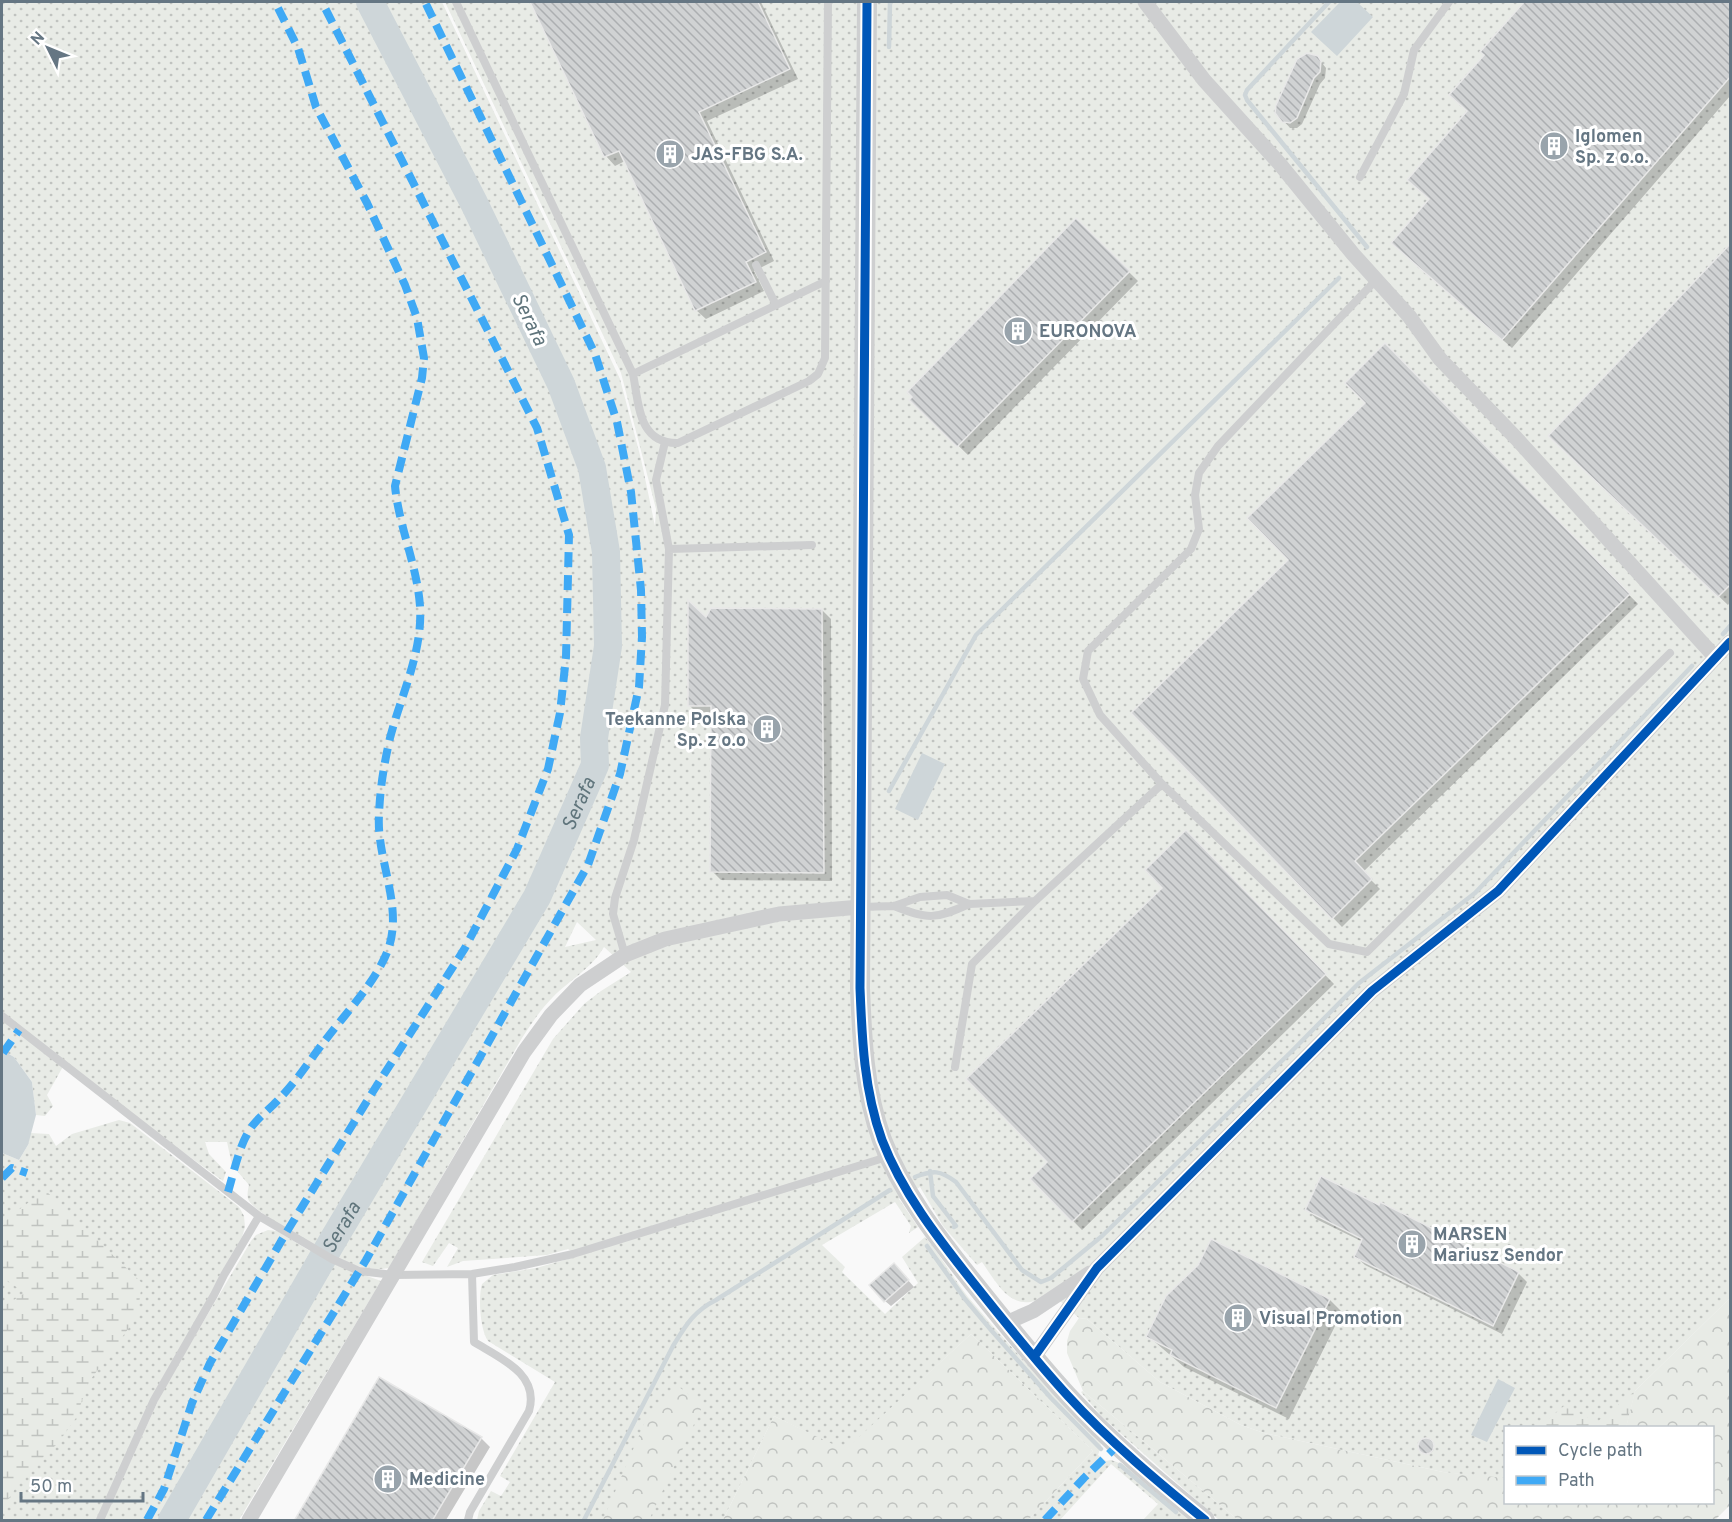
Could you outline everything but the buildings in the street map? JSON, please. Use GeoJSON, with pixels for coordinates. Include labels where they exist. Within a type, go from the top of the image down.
{"type":"FeatureCollection","features":[{"type":"Feature","properties":{"kind":"street"},"geometry":{"type":"LineString","coordinates":[[867,2],[860,988],[864,1063],[872,1105],[889,1156],[909,1195],[930,1226],[1006,1323],[1069,1397],[1118,1445],[1205,1521]]}},
{"type":"Feature","properties":{"kind":"street"},"geometry":{"type":"LineString","coordinates":[[1145,2],[1204,80],[1280,164],[1376,280],[1409,316],[1440,359],[1516,438],[1716,657]]}},
{"type":"Feature","properties":{"kind":"street"},"geometry":{"type":"LineString","coordinates":[[1034,1357],[1097,1268],[1372,992],[1498,891],[1731,642]]}},
{"type":"Feature","properties":{"kind":"street"},"geometry":{"type":"LineString","coordinates":[[249,1521],[525,1052],[551,1015],[580,985],[625,954],[665,939],[779,914],[860,907]]}},
{"type":"Feature","properties":{"kind":"street"},"geometry":{"type":"LineString","coordinates":[[1006,1323],[1033,1311],[1097,1268]]}},
{"type":"Feature","properties":{"kind":"lane"},"geometry":{"type":"LineString","coordinates":[[456,2],[633,374],[645,428],[652,436],[665,442],[678,443],[809,381],[818,374],[825,358],[828,2]]}},
{"type":"Feature","properties":{"kind":"lane"},"geometry":{"type":"LineString","coordinates":[[1360,177],[1404,94],[1414,50],[1449,2]]}},
{"type":"Feature","properties":{"kind":"lane"},"geometry":{"type":"LineString","coordinates":[[756,265],[776,305]]}},
{"type":"Feature","properties":{"kind":"lane"},"geometry":{"type":"LineString","coordinates":[[1376,280],[1218,446],[1199,473],[1195,495],[1199,529],[1191,549],[1088,651],[1083,679],[1101,715],[1162,784],[1329,944],[1367,952],[1670,653]]}},
{"type":"Feature","properties":{"kind":"lane"},"geometry":{"type":"LineString","coordinates":[[633,374],[826,281]]}},
{"type":"Feature","properties":{"kind":"lane"},"geometry":{"type":"LineString","coordinates":[[625,954],[613,914],[615,898],[634,840],[665,705],[669,549],[657,480],[665,442]]}},
{"type":"Feature","properties":{"kind":"lane"},"geometry":{"type":"LineString","coordinates":[[669,549],[812,545]]}},
{"type":"Feature","properties":{"kind":"lane"},"geometry":{"type":"LineString","coordinates":[[955,1067],[972,964],[1035,901],[1162,784]]}},
{"type":"Feature","properties":{"kind":"lane"},"geometry":{"type":"LineString","coordinates":[[860,907],[894,906],[920,897],[947,895],[969,904]]}},
{"type":"Feature","properties":{"kind":"lane"},"geometry":{"type":"LineString","coordinates":[[894,906],[919,916],[945,915],[969,904],[1035,901]]}},
{"type":"Feature","properties":{"kind":"lane"},"geometry":{"type":"LineString","coordinates":[[2,1016],[259,1216],[317,1251],[359,1271],[394,1275],[472,1274],[515,1268],[573,1254],[889,1156]]}},
{"type":"Feature","properties":{"kind":"lane"},"geometry":{"type":"LineString","coordinates":[[100,1521],[154,1400],[259,1216]]}},
{"type":"Feature","properties":{"kind":"lane"},"geometry":{"type":"LineString","coordinates":[[468,1521],[470,1512],[529,1410],[532,1400],[529,1386],[521,1372],[474,1342],[472,1274]]}},
{"type":"Feature","properties":{"kind":"green space"},"geometry":{"type":"Polygon","coordinates":[[[2,2],[442,2],[620,379],[641,459],[655,526],[656,509],[621,373],[445,2],[1730,2],[1730,1298],[1635,1391],[1626,1426],[1504,1426],[1504,1478],[1502,1479],[1443,1472],[1264,1433],[1241,1425],[1160,1382],[1087,1319],[1079,1318],[1051,1293],[1028,1302],[1010,1297],[982,1262],[977,1265],[943,1226],[920,1187],[899,1199],[918,1227],[909,1233],[911,1226],[895,1202],[822,1245],[845,1267],[842,1272],[885,1314],[918,1283],[902,1257],[925,1237],[984,1316],[1032,1370],[1100,1440],[1098,1455],[1106,1461],[1111,1460],[1128,1466],[1194,1520],[1143,1520],[1158,1504],[1111,1464],[1060,1520],[1028,1520],[1093,1451],[971,1334],[845,1451],[774,1416],[723,1520],[477,1520],[479,1511],[491,1491],[501,1496],[510,1482],[500,1476],[555,1382],[488,1341],[480,1313],[482,1284],[493,1275],[536,1268],[579,1256],[568,1249],[547,1255],[463,1261],[447,1267],[458,1248],[449,1243],[433,1266],[422,1262],[553,1039],[584,1004],[631,972],[604,947],[587,968],[544,1006],[522,1038],[389,1268],[385,1269],[365,1268],[348,1262],[264,1215],[248,1199],[249,1185],[232,1165],[227,1142],[205,1142],[209,1154],[226,1172],[223,1181],[65,1063],[47,1095],[53,1106],[45,1116],[36,1115],[32,1082],[14,1057],[2,1050],[2,2]],[[577,922],[565,947],[596,940],[577,922]]]}},
{"type":"Feature","properties":{"kind":"green space"},"geometry":{"type":"Polygon","coordinates":[[[119,1120],[130,1123],[239,1207],[244,1216],[245,1227],[209,1301],[160,1382],[96,1520],[2,1520],[2,1153],[19,1160],[28,1145],[30,1133],[49,1134],[56,1146],[72,1134],[119,1120]]]}},
{"type":"Feature","properties":{"kind":"green space"},"geometry":{"type":"Polygon","coordinates":[[[45,1190],[142,1283],[137,1317],[88,1383],[76,1418],[58,1443],[22,1478],[2,1509],[2,1307],[25,1293],[2,1277],[2,1227],[8,1218],[45,1190]]]}},
{"type":"Feature","properties":{"kind":"green space"},"geometry":{"type":"Polygon","coordinates":[[[268,1230],[277,1231],[328,1262],[381,1281],[239,1520],[104,1520],[163,1390],[251,1241],[256,1235],[268,1230]]]}},
{"type":"Feature","properties":{"kind":"green space"},"geometry":{"type":"Polygon","coordinates":[[[1730,1298],[1730,1505],[1715,1520],[1238,1520],[1083,1391],[1067,1353],[1067,1341],[1070,1331],[1079,1318],[1087,1319],[1160,1382],[1241,1425],[1264,1433],[1443,1472],[1504,1478],[1504,1504],[1714,1504],[1714,1426],[1626,1426],[1635,1391],[1730,1298]]]}},
{"type":"Feature","properties":{"kind":"green space"},"geometry":{"type":"Polygon","coordinates":[[[971,1334],[1093,1451],[1028,1520],[723,1520],[774,1416],[845,1450],[971,1334]]]}},
{"type":"Feature","properties":{"kind":"green space"},"geometry":{"type":"Polygon","coordinates":[[[679,1387],[703,1405],[649,1520],[603,1520],[646,1419],[679,1387]]]}},
{"type":"Feature","properties":{"kind":"green space"},"geometry":{"type":"Polygon","coordinates":[[[1083,1391],[1238,1520],[1219,1520],[1102,1417],[1081,1392],[1083,1391]]]}},
{"type":"Feature","properties":{"kind":"green space"},"geometry":{"type":"Polygon","coordinates":[[[1635,1391],[1626,1426],[1540,1426],[1564,1406],[1597,1422],[1635,1391]]]}},
{"type":"Feature","properties":{"kind":"shaded area"},"geometry":{"type":"Polygon","coordinates":[[[1340,2],[1357,2],[1373,17],[1337,56],[1311,32],[1340,2]]]}},
{"type":"Feature","properties":{"kind":"shaded area"},"geometry":{"type":"Polygon","coordinates":[[[922,753],[945,764],[918,820],[895,809],[922,753]]]}},
{"type":"Feature","properties":{"kind":"shaded area"},"geometry":{"type":"Polygon","coordinates":[[[2,1050],[14,1057],[32,1082],[36,1115],[28,1145],[19,1160],[2,1153],[2,1050]]]}},
{"type":"Feature","properties":{"kind":"shaded area"},"geometry":{"type":"Polygon","coordinates":[[[1498,1379],[1515,1388],[1487,1442],[1471,1435],[1498,1379]]]}},
{"type":"Feature","properties":{"kind":"waterway","name":"Serafa"},"geometry":{"type":"LineString","coordinates":[[172,1520],[333,1240],[537,897],[595,765],[594,738],[608,646],[606,552],[592,468],[561,384],[474,203],[370,2]]}},
{"type":"Feature","properties":{"kind":"waterway"},"geometry":{"type":"LineString","coordinates":[[889,47],[890,2]]}},
{"type":"Feature","properties":{"kind":"waterway"},"geometry":{"type":"LineString","coordinates":[[1329,2],[1247,90],[1245,95],[1367,247]]}},
{"type":"Feature","properties":{"kind":"waterway"},"geometry":{"type":"LineString","coordinates":[[889,791],[976,635],[1339,278]]}},
{"type":"Feature","properties":{"kind":"waterway"},"geometry":{"type":"LineString","coordinates":[[1723,634],[1730,626]]}},
{"type":"Feature","properties":{"kind":"waterway"},"geometry":{"type":"LineString","coordinates":[[915,1177],[936,1172],[956,1182],[1022,1270],[1041,1282],[1051,1278],[1102,1236],[1359,983],[1475,893],[1692,666]]}},
{"type":"Feature","properties":{"kind":"waterway"},"geometry":{"type":"LineString","coordinates":[[930,1171],[933,1196],[956,1226],[954,1227]]}},
{"type":"Feature","properties":{"kind":"waterway"},"geometry":{"type":"LineString","coordinates":[[584,1520],[673,1346],[691,1319],[708,1304],[890,1190]]}},
{"type":"Feature","properties":{"kind":"waterway"},"geometry":{"type":"LineString","coordinates":[[927,1246],[965,1299],[991,1330],[1051,1398],[1101,1449]]}},
{"type":"Feature","properties":{"kind":"waterway"},"geometry":{"type":"LineString","coordinates":[[1120,1465],[1176,1512]]}},
{"type":"Feature","properties":{"kind":"marked path"},"geometry":{"type":"LineString","coordinates":[[228,1192],[248,1132],[292,1085],[366,989],[385,957],[391,940],[392,904],[379,833],[380,795],[390,738],[415,657],[420,623],[418,591],[395,486],[422,378],[424,358],[417,318],[405,285],[367,203],[316,107],[298,48],[275,2]]}},
{"type":"Feature","properties":{"kind":"marked path"},"geometry":{"type":"LineString","coordinates":[[147,1520],[164,1489],[192,1403],[210,1363],[372,1093],[465,948],[517,849],[548,769],[560,713],[566,657],[569,535],[537,428],[322,2]]}},
{"type":"Feature","properties":{"kind":"marked path"},"geometry":{"type":"LineString","coordinates":[[206,1520],[366,1260],[588,865],[620,774],[639,687],[642,637],[641,590],[631,492],[617,422],[595,354],[425,2]]}},
{"type":"Feature","properties":{"kind":"marked path"},"geometry":{"type":"LineString","coordinates":[[3,1053],[19,1030]]}},
{"type":"Feature","properties":{"kind":"marked path"},"geometry":{"type":"LineString","coordinates":[[2,1178],[12,1168],[27,1173]]}},
{"type":"Feature","properties":{"kind":"marked path"},"geometry":{"type":"LineString","coordinates":[[1045,1520],[1118,1445]]}},
{"type":"Feature","properties":{"kind":"cycle path"},"geometry":{"type":"LineString","coordinates":[[867,2],[860,988],[863,1046],[871,1102],[882,1140],[910,1196],[946,1248],[995,1310],[1084,1413],[1134,1461],[1205,1520]]}},
{"type":"Feature","properties":{"kind":"cycle path"},"geometry":{"type":"LineString","coordinates":[[1034,1357],[1097,1268],[1372,991],[1498,891],[1730,642]]}},
{"type":"Feature","properties":{"kind":"place","name":"Iglomen Sp. z o.o."},"geometry":{"type":"Point","coordinates":[1554,146]}},
{"type":"Feature","properties":{"kind":"place","name":"JAS-FBG S.A."},"geometry":{"type":"Point","coordinates":[670,154]}},
{"type":"Feature","properties":{"kind":"place","name":"EURONOVA"},"geometry":{"type":"Point","coordinates":[1018,331]}},
{"type":"Feature","properties":{"kind":"place","name":"Teekanne Polska Sp. z o.o"},"geometry":{"type":"Point","coordinates":[767,729]}},
{"type":"Feature","properties":{"kind":"place","name":"MARSEN Mariusz Sendor"},"geometry":{"type":"Point","coordinates":[1412,1244]}},
{"type":"Feature","properties":{"kind":"place","name":"Visual Promotion"},"geometry":{"type":"Point","coordinates":[1238,1318]}},
{"type":"Feature","properties":{"kind":"place","name":"Medicine"},"geometry":{"type":"Point","coordinates":[388,1479]}}]}
